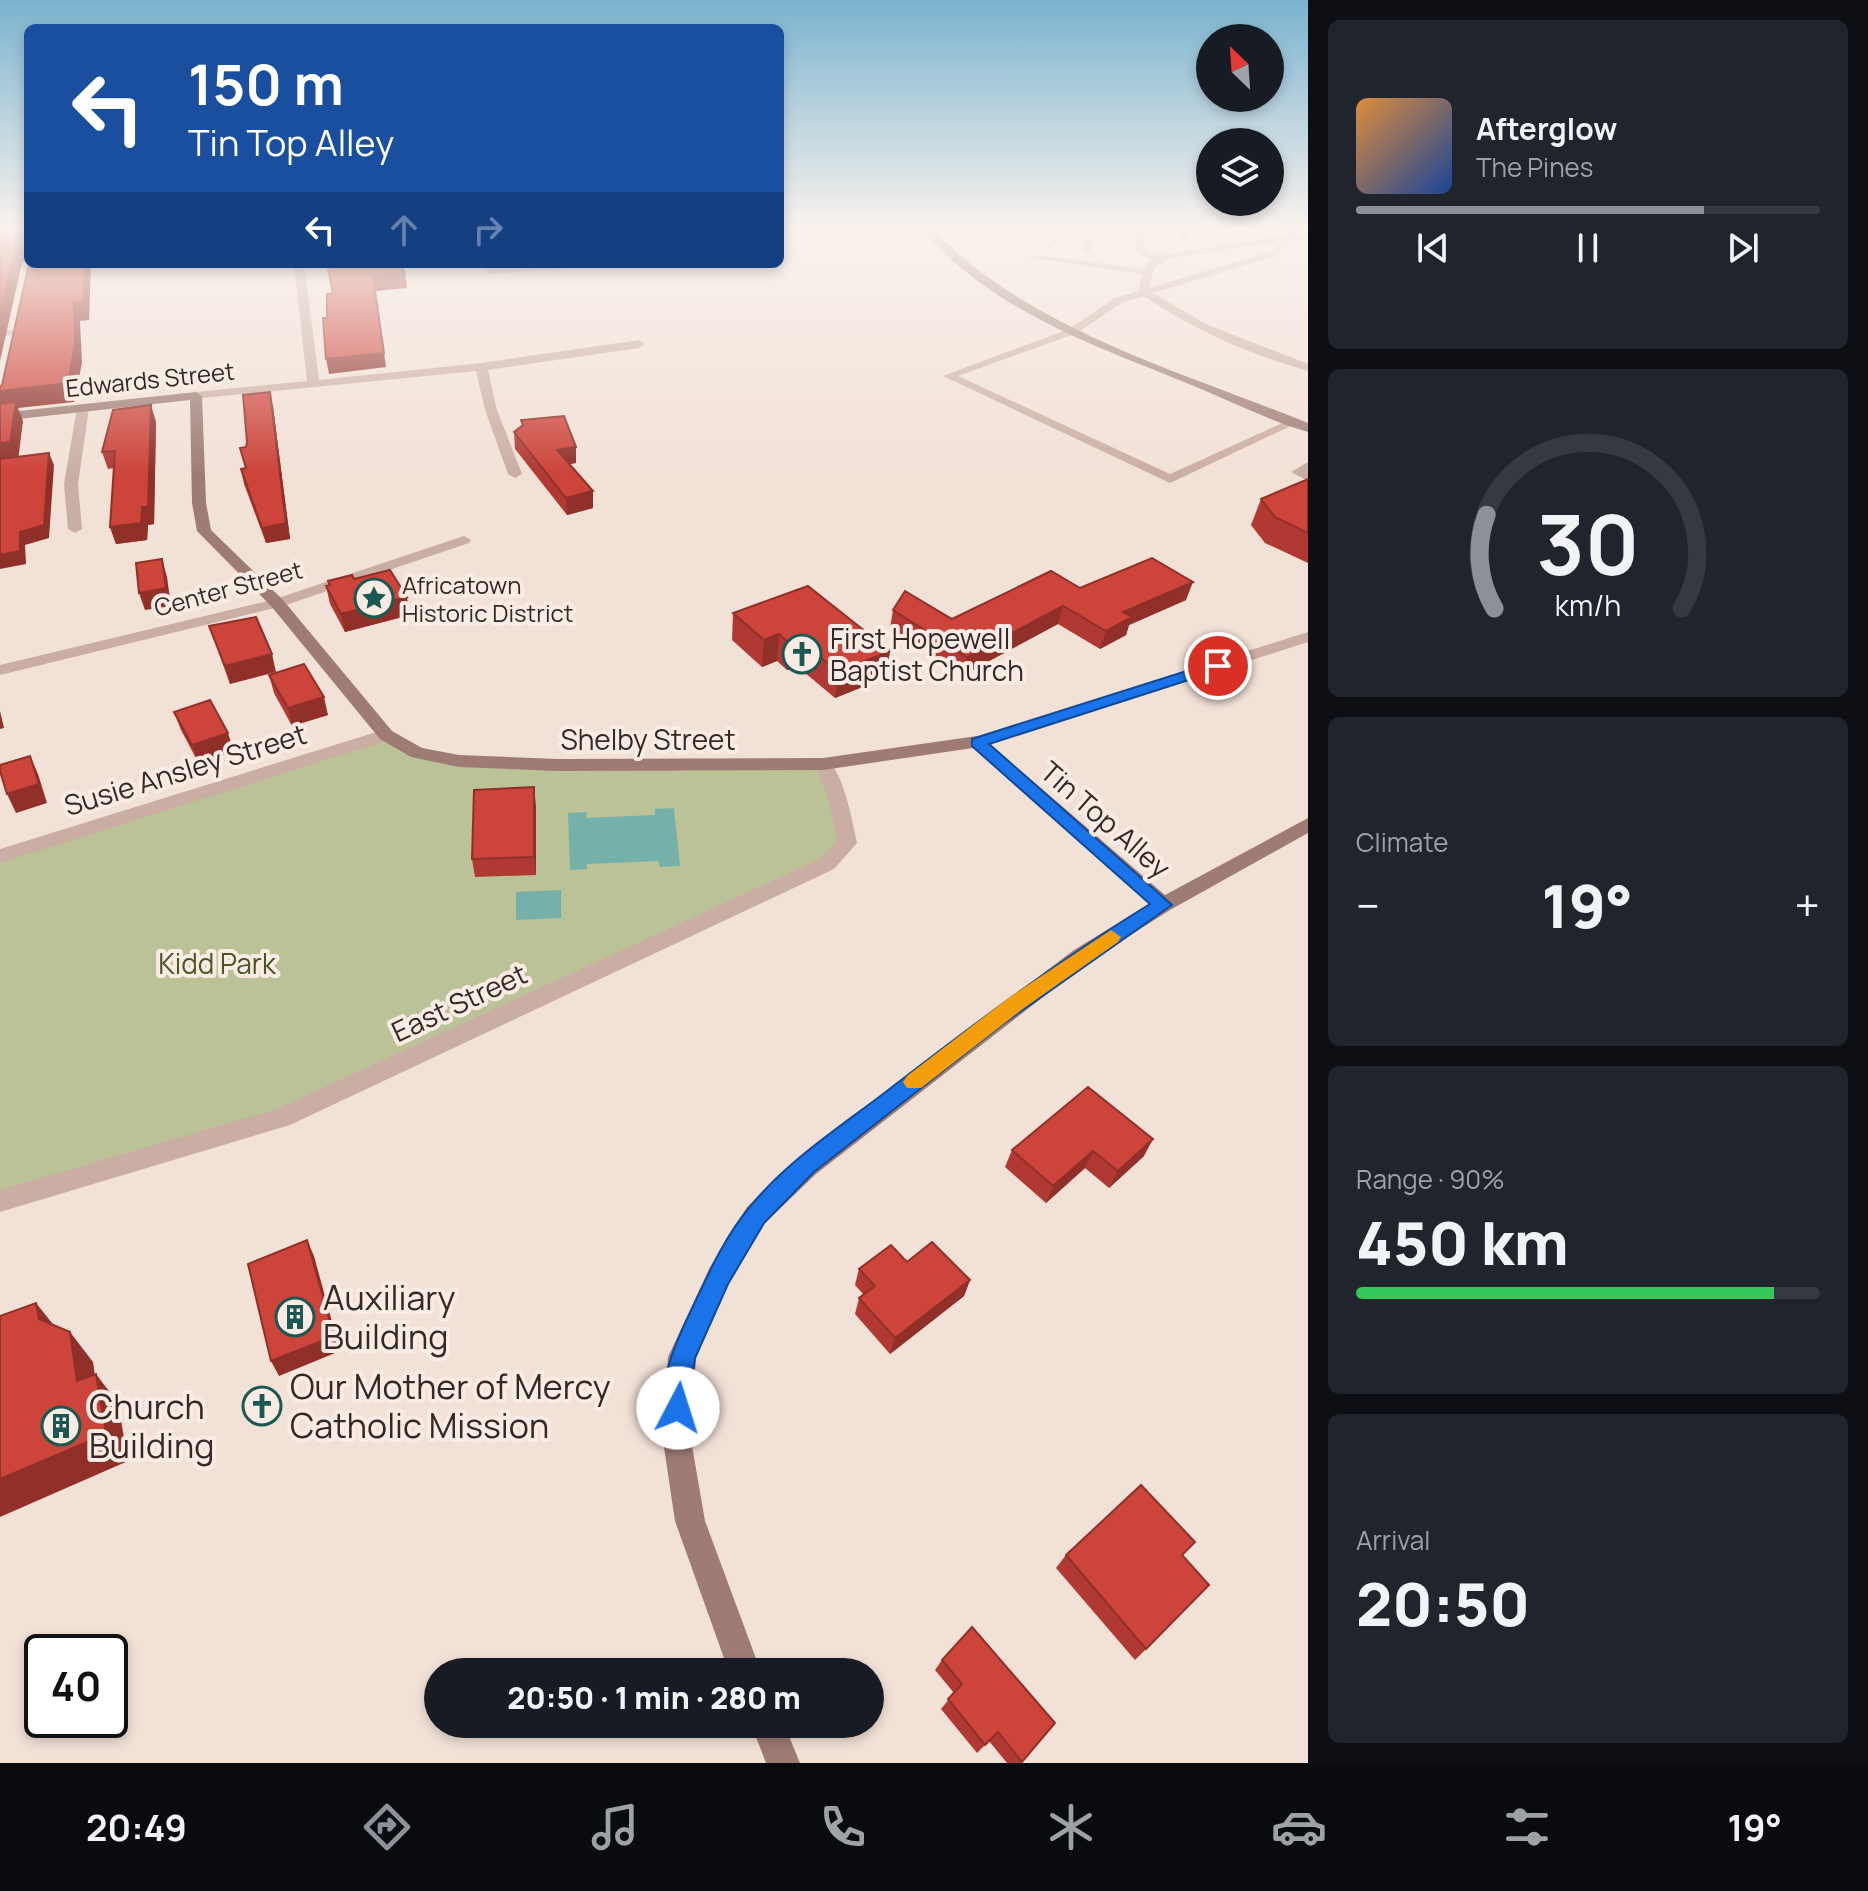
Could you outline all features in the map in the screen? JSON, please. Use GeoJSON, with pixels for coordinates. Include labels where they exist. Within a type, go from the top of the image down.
{"type":"FeatureCollection","features":[{"type":"Feature","properties":{"kind":"street"},"geometry":{"type":"LineString","coordinates":[[304,309],[313,383]]}},
{"type":"Feature","properties":{"kind":"street"},"geometry":{"type":"LineString","coordinates":[[1030,309],[1073,331],[1308,428]]}},
{"type":"Feature","properties":{"kind":"street"},"geometry":{"type":"LineString","coordinates":[[11,347],[17,319]]}},
{"type":"Feature","properties":{"kind":"street"},"geometry":{"type":"LineString","coordinates":[[0,334],[14,333]]}},
{"type":"Feature","properties":{"kind":"street","name":"Edwards Street"},"geometry":{"type":"LineString","coordinates":[[0,417],[481,367],[639,344]]}},
{"type":"Feature","properties":{"kind":"street"},"geometry":{"type":"LineString","coordinates":[[481,367],[491,410],[515,474]]}},
{"type":"Feature","properties":{"kind":"street","name":"Shelby Street"},"geometry":{"type":"LineString","coordinates":[[196,396],[199,503],[204,531],[277,603],[386,735],[417,753],[459,761],[823,764],[977,742],[1308,637]]}},
{"type":"Feature","properties":{"kind":"street"},"geometry":{"type":"LineString","coordinates":[[75,529],[71,484],[83,408]]}},
{"type":"Feature","properties":{"kind":"street","name":"Center Street"},"geometry":{"type":"LineString","coordinates":[[0,670],[277,603],[464,540]]}},
{"type":"Feature","properties":{"kind":"street","name":"Susie Ansley Street"},"geometry":{"type":"LineString","coordinates":[[0,856],[386,735]]}},
{"type":"Feature","properties":{"kind":"street","name":"Tin Top Alley"},"geometry":{"type":"LineString","coordinates":[[977,742],[1163,905]]}},
{"type":"Feature","properties":{"kind":"street","name":"East Street"},"geometry":{"type":"LineString","coordinates":[[0,1201],[282,1118],[827,864],[847,843],[838,801],[823,764]]}},
{"type":"Feature","properties":{"kind":"street"},"geometry":{"type":"LineString","coordinates":[[740,1658],[690,1521],[676,1434],[682,1357],[719,1276],[756,1215],[807,1166],[1081,956],[1163,905],[1308,825]]}},
{"type":"Feature","properties":{"kind":"street"},"geometry":{"type":"LineString","coordinates":[[773,1738],[783,1763]]}},
{"type":"Feature","properties":{"kind":"lane"},"geometry":{"type":"LineString","coordinates":[[1105,309],[1073,331],[948,376],[1170,479],[1293,422]]}},
{"type":"Feature","properties":{"kind":"lane"},"geometry":{"type":"LineString","coordinates":[[1168,309],[1211,333],[1308,368]]}},
{"type":"Feature","properties":{"kind":"lane"},"geometry":{"type":"LineString","coordinates":[[1308,466],[1297,472],[1308,477]]}},
{"type":"Feature","properties":{"kind":"green space","name":"Kidd Park"},"geometry":{"type":"Polygon","coordinates":[[[386,735],[459,761],[823,764],[847,843],[827,864],[282,1118],[0,1201],[0,856],[386,735]]]}},
{"type":"Feature","properties":{"kind":"water"},"geometry":{"type":"Polygon","coordinates":[[[674,808],[680,866],[660,867],[658,861],[587,864],[587,869],[570,870],[568,813],[586,812],[587,818],[655,815],[655,809],[674,808]]]}},
{"type":"Feature","properties":{"kind":"water"},"geometry":{"type":"Polygon","coordinates":[[[561,890],[561,918],[516,920],[516,892],[561,890]]]}},
{"type":"Feature","properties":{"kind":"building"},"geometry":{"type":"Polygon","coordinates":[[[19,309],[74,309],[75,345],[68,383],[0,391],[19,309]]]}},
{"type":"Feature","properties":{"kind":"building"},"geometry":{"type":"Polygon","coordinates":[[[327,309],[378,309],[384,353],[326,359],[323,318],[327,318],[327,309]]]}},
{"type":"Feature","properties":{"kind":"building"},"geometry":{"type":"Polygon","coordinates":[[[270,392],[286,523],[262,528],[241,469],[246,468],[240,448],[246,447],[247,442],[243,395],[270,392]]]}},
{"type":"Feature","properties":{"kind":"building"},"geometry":{"type":"Polygon","coordinates":[[[16,402],[10,442],[0,443],[0,404],[16,402]]]}},
{"type":"Feature","properties":{"kind":"building"},"geometry":{"type":"Polygon","coordinates":[[[151,405],[148,507],[142,507],[141,523],[110,527],[115,451],[102,452],[113,410],[151,405]]]}},
{"type":"Feature","properties":{"kind":"building"},"geometry":{"type":"Polygon","coordinates":[[[564,416],[576,447],[557,450],[593,491],[566,498],[514,432],[523,425],[521,420],[564,416]]]}},
{"type":"Feature","properties":{"kind":"building"},"geometry":{"type":"Polygon","coordinates":[[[49,453],[44,525],[20,532],[20,551],[0,555],[0,459],[49,453]]]}},
{"type":"Feature","properties":{"kind":"building"},"geometry":{"type":"Polygon","coordinates":[[[1308,479],[1308,533],[1275,517],[1261,499],[1308,479]]]}},
{"type":"Feature","properties":{"kind":"building"},"geometry":{"type":"Polygon","coordinates":[[[1152,558],[1193,582],[1123,612],[1132,617],[1106,631],[1063,606],[967,657],[893,610],[905,591],[952,619],[1051,571],[1080,588],[1152,558]]]}},
{"type":"Feature","properties":{"kind":"building"},"geometry":{"type":"Polygon","coordinates":[[[162,559],[166,588],[139,593],[136,563],[162,559]]]}},
{"type":"Feature","properties":{"kind":"building"},"geometry":{"type":"Polygon","coordinates":[[[390,570],[407,597],[341,614],[326,586],[330,585],[328,581],[352,575],[354,579],[390,570]]]}},
{"type":"Feature","properties":{"kind":"building"},"geometry":{"type":"Polygon","coordinates":[[[808,586],[890,651],[838,672],[800,640],[790,644],[779,634],[764,640],[733,613],[808,586]]]}},
{"type":"Feature","properties":{"kind":"building"},"geometry":{"type":"Polygon","coordinates":[[[256,617],[272,654],[225,666],[209,626],[256,617]]]}},
{"type":"Feature","properties":{"kind":"building"},"geometry":{"type":"Polygon","coordinates":[[[304,664],[324,697],[288,708],[269,675],[304,664]]]}},
{"type":"Feature","properties":{"kind":"building"},"geometry":{"type":"Polygon","coordinates":[[[210,700],[228,733],[192,745],[174,712],[210,700]]]}},
{"type":"Feature","properties":{"kind":"building"},"geometry":{"type":"Polygon","coordinates":[[[30,756],[39,784],[7,794],[0,765],[30,756]]]}},
{"type":"Feature","properties":{"kind":"building"},"geometry":{"type":"Polygon","coordinates":[[[534,787],[534,857],[472,859],[474,790],[534,787]]]}},
{"type":"Feature","properties":{"kind":"building"},"geometry":{"type":"Polygon","coordinates":[[[1088,1087],[1153,1139],[1118,1171],[1093,1151],[1053,1186],[1012,1150],[1088,1087]]]}},
{"type":"Feature","properties":{"kind":"building","name":"Auxiliary Building"},"geometry":{"type":"Polygon","coordinates":[[[307,1240],[334,1336],[271,1361],[248,1264],[307,1240]]]}},
{"type":"Feature","properties":{"kind":"building"},"geometry":{"type":"Polygon","coordinates":[[[932,1242],[970,1280],[895,1338],[859,1298],[875,1286],[859,1269],[891,1245],[907,1262],[932,1242]]]}},
{"type":"Feature","properties":{"kind":"building","name":"Church Building"},"geometry":{"type":"Polygon","coordinates":[[[36,1303],[39,1319],[70,1332],[77,1381],[96,1374],[106,1434],[0,1479],[0,1316],[36,1303]]]}},
{"type":"Feature","properties":{"kind":"building"},"geometry":{"type":"Polygon","coordinates":[[[1141,1485],[1195,1542],[1182,1555],[1209,1585],[1146,1649],[1066,1555],[1141,1485]]]}},
{"type":"Feature","properties":{"kind":"building"},"geometry":{"type":"Polygon","coordinates":[[[972,1627],[1055,1723],[1022,1762],[998,1732],[985,1745],[948,1699],[962,1684],[942,1660],[972,1627]]]}},
{"type":"Feature","properties":{"kind":"slow traffic"},"geometry":{"type":"LineString","coordinates":[[914,1082],[1017,1003],[1111,937]]}},
{"type":"Feature","properties":{"kind":"place","name":"Africatown Historic District"},"geometry":{"type":"Point","coordinates":[374,598]}},
{"type":"Feature","properties":{"kind":"place","name":"First Hopewell Baptist Church"},"geometry":{"type":"Point","coordinates":[802,654]}},
{"type":"Feature","properties":{"kind":"place","name":"Auxiliary Building"},"geometry":{"type":"Point","coordinates":[295,1317]}},
{"type":"Feature","properties":{"kind":"place","name":"Our Mother of Mercy Catholic Mission"},"geometry":{"type":"Point","coordinates":[262,1406]}},
{"type":"Feature","properties":{"kind":"place","name":"Church Building"},"geometry":{"type":"Point","coordinates":[61,1426]}},
{"type":"Feature","properties":{"kind":"route"},"geometry":{"type":"LineString","coordinates":[[678,1408],[682,1357],[719,1276],[756,1215],[807,1166],[996,1018],[1081,956],[1163,905],[977,742],[1218,666]]}}]}
